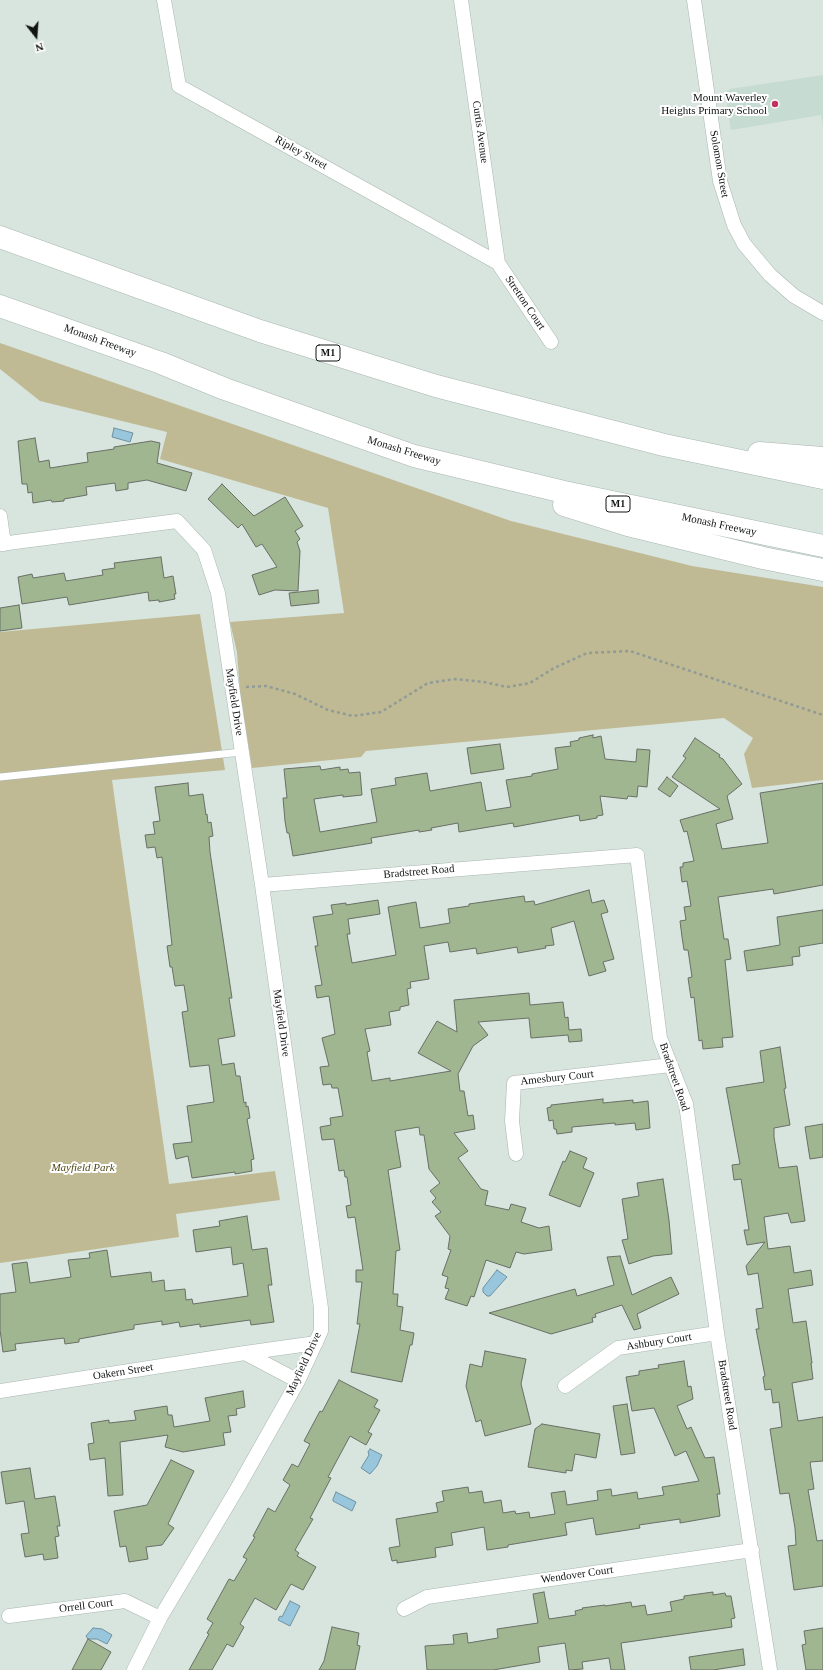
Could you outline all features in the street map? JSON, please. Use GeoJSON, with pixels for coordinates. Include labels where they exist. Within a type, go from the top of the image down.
{"type":"FeatureCollection","features":[{"type":"Feature","properties":{"kind":"highway","name":"M1"},"geometry":{"type":"LineString","coordinates":[[0,237],[283,339],[436,386],[664,445],[823,478]]}},
{"type":"Feature","properties":{"kind":"highway","name":"Monash Freeway"},"geometry":{"type":"LineString","coordinates":[[0,306],[161,363],[225,389],[414,456],[564,492],[823,546]]}},
{"type":"Feature","properties":{"kind":"highway"},"geometry":{"type":"LineString","coordinates":[[664,445],[823,458]]}},
{"type":"Feature","properties":{"kind":"highway"},"geometry":{"type":"LineString","coordinates":[[414,456],[524,493],[628,525],[763,558],[823,570]]}},
{"type":"Feature","properties":{"kind":"street","name":"Ripley Street"},"geometry":{"type":"LineString","coordinates":[[164,0],[179,86],[498,263]]}},
{"type":"Feature","properties":{"kind":"street","name":"Curtis Avenue"},"geometry":{"type":"LineString","coordinates":[[461,0],[498,263]]}},
{"type":"Feature","properties":{"kind":"street","name":"Solomon Street"},"geometry":{"type":"LineString","coordinates":[[694,0],[720,181],[734,225],[744,244],[770,275],[794,296],[823,312]]}},
{"type":"Feature","properties":{"kind":"street","name":"Stretton Court"},"geometry":{"type":"LineString","coordinates":[[498,263],[551,342]]}},
{"type":"Feature","properties":{"kind":"street"},"geometry":{"type":"LineString","coordinates":[[0,516],[2,544]]}},
{"type":"Feature","properties":{"kind":"street","name":"Mayfield Drive"},"geometry":{"type":"LineString","coordinates":[[2,544],[177,520],[204,550],[218,593],[262,885],[321,1308],[321,1332],[298,1381],[237,1489],[160,1618],[134,1670]]}},
{"type":"Feature","properties":{"kind":"street","name":"Bradstreet Road"},"geometry":{"type":"LineString","coordinates":[[262,885],[637,855],[660,1038],[686,1104],[717,1333],[770,1670]]}},
{"type":"Feature","properties":{"kind":"street","name":"Amesbury Court"},"geometry":{"type":"LineString","coordinates":[[516,1154],[512,1121],[514,1082],[671,1065]]}},
{"type":"Feature","properties":{"kind":"street","name":"Ashbury Court"},"geometry":{"type":"LineString","coordinates":[[564,1386],[618,1348],[717,1333]]}},
{"type":"Feature","properties":{"kind":"street","name":"Oakern Street"},"geometry":{"type":"LineString","coordinates":[[0,1391],[316,1343]]}},
{"type":"Feature","properties":{"kind":"street"},"geometry":{"type":"LineString","coordinates":[[245,1354],[298,1381]]}},
{"type":"Feature","properties":{"kind":"street","name":"Wendover Court"},"geometry":{"type":"LineString","coordinates":[[404,1609],[427,1597],[752,1550]]}},
{"type":"Feature","properties":{"kind":"street","name":"Orrell Court"},"geometry":{"type":"LineString","coordinates":[[9,1616],[125,1601],[160,1618]]}},
{"type":"Feature","properties":{"kind":"lane"},"geometry":{"type":"LineString","coordinates":[[0,777],[242,752]]}},
{"type":"Feature","properties":{"kind":"path"},"geometry":{"type":"LineString","coordinates":[[232,689],[251,686],[266,686],[295,694],[328,710],[353,716],[381,712],[428,684],[455,679],[484,682],[506,687],[530,683],[554,668],[587,653],[630,651],[823,715]]}},
{"type":"Feature","properties":{"kind":"shaded area","name":"Mount Waverley Heights Primary School"},"geometry":{"type":"Polygon","coordinates":[[[823,75],[823,126],[821,115],[731,130],[725,93],[730,89],[823,75]]]}},
{"type":"Feature","properties":{"kind":"green space"},"geometry":{"type":"Polygon","coordinates":[[[0,343],[511,521],[692,566],[823,587],[823,780],[752,788],[744,754],[753,738],[724,718],[366,751],[361,757],[252,768],[240,692],[237,652],[230,622],[344,613],[328,508],[160,459],[167,432],[40,401],[0,369],[0,343]]]}},
{"type":"Feature","properties":{"kind":"green space","name":"Mayfield Park"},"geometry":{"type":"Polygon","coordinates":[[[200,614],[225,770],[112,780],[169,1184],[275,1171],[280,1200],[176,1214],[179,1237],[0,1263],[0,632],[200,614]]]}},
{"type":"Feature","properties":{"kind":"water"},"geometry":{"type":"Polygon","coordinates":[[[114,428],[133,433],[130,442],[112,437],[114,428]]]}},
{"type":"Feature","properties":{"kind":"water"},"geometry":{"type":"Polygon","coordinates":[[[497,1270],[507,1277],[490,1296],[487,1296],[483,1292],[483,1288],[497,1270]]]}},
{"type":"Feature","properties":{"kind":"water"},"geometry":{"type":"Polygon","coordinates":[[[370,1449],[382,1455],[377,1466],[370,1474],[361,1468],[369,1455],[368,1452],[370,1449]]]}},
{"type":"Feature","properties":{"kind":"water"},"geometry":{"type":"Polygon","coordinates":[[[336,1492],[356,1502],[352,1511],[333,1501],[336,1492]]]}},
{"type":"Feature","properties":{"kind":"water"},"geometry":{"type":"Polygon","coordinates":[[[290,1601],[300,1606],[290,1626],[278,1620],[280,1616],[282,1617],[290,1601]]]}},
{"type":"Feature","properties":{"kind":"water"},"geometry":{"type":"Polygon","coordinates":[[[93,1628],[102,1629],[112,1635],[107,1644],[97,1639],[88,1639],[86,1636],[93,1628]]]}},
{"type":"Feature","properties":{"kind":"building"},"geometry":{"type":"Polygon","coordinates":[[[35,438],[39,462],[49,460],[50,468],[88,462],[87,453],[151,441],[160,443],[157,463],[192,473],[186,491],[147,480],[128,483],[128,489],[116,491],[115,483],[86,487],[87,495],[64,499],[64,501],[52,502],[51,500],[33,503],[32,492],[28,493],[27,484],[22,484],[18,441],[35,438]]]}},
{"type":"Feature","properties":{"kind":"building"},"geometry":{"type":"Polygon","coordinates":[[[222,484],[254,516],[285,497],[303,526],[295,531],[300,539],[297,542],[300,551],[298,591],[275,590],[259,595],[252,575],[277,567],[262,544],[256,547],[242,524],[238,528],[208,499],[222,484]]]}},
{"type":"Feature","properties":{"kind":"building"},"geometry":{"type":"Polygon","coordinates":[[[161,557],[164,578],[173,576],[176,594],[174,594],[175,599],[159,602],[159,600],[149,601],[148,592],[69,605],[67,597],[22,604],[18,577],[32,574],[33,578],[64,573],[66,581],[103,575],[102,570],[115,568],[114,563],[161,557]]]}},
{"type":"Feature","properties":{"kind":"building"},"geometry":{"type":"Polygon","coordinates":[[[318,590],[319,603],[291,606],[289,593],[318,590]]]}},
{"type":"Feature","properties":{"kind":"building"},"geometry":{"type":"Polygon","coordinates":[[[19,605],[22,628],[0,631],[0,608],[19,605]]]}},
{"type":"Feature","properties":{"kind":"building"},"geometry":{"type":"Polygon","coordinates":[[[593,735],[593,738],[601,736],[605,759],[636,762],[637,749],[650,750],[647,787],[638,786],[637,797],[628,796],[627,799],[600,796],[603,815],[597,816],[597,818],[580,821],[579,815],[514,827],[513,823],[459,832],[458,823],[431,828],[432,830],[419,832],[419,830],[371,838],[372,843],[293,856],[289,833],[287,833],[285,821],[283,798],[287,798],[284,769],[320,766],[321,770],[340,767],[340,770],[348,769],[349,773],[360,772],[362,795],[343,797],[343,795],[314,799],[320,832],[377,822],[371,789],[396,785],[395,778],[427,773],[430,791],[481,782],[486,811],[511,807],[506,780],[532,776],[532,774],[558,769],[555,748],[571,746],[570,742],[579,740],[579,738],[593,735]]]}},
{"type":"Feature","properties":{"kind":"building"},"geometry":{"type":"Polygon","coordinates":[[[695,738],[720,755],[719,757],[723,759],[742,784],[727,796],[733,819],[716,824],[722,849],[768,843],[760,793],[823,783],[823,885],[774,894],[773,889],[718,897],[724,939],[728,939],[731,959],[725,960],[733,1037],[722,1038],[723,1047],[703,1049],[702,1040],[699,1041],[694,997],[691,998],[688,978],[692,977],[688,950],[684,950],[680,921],[686,920],[684,907],[691,906],[687,881],[682,882],[680,867],[683,867],[683,863],[694,861],[687,831],[684,832],[680,820],[720,809],[672,777],[686,758],[683,756],[695,738]]]}},
{"type":"Feature","properties":{"kind":"building"},"geometry":{"type":"Polygon","coordinates":[[[500,744],[504,769],[471,774],[467,748],[500,744]]]}},
{"type":"Feature","properties":{"kind":"building"},"geometry":{"type":"Polygon","coordinates":[[[667,777],[678,786],[670,797],[658,789],[667,777]]]}},
{"type":"Feature","properties":{"kind":"building"},"geometry":{"type":"Polygon","coordinates":[[[188,783],[189,796],[203,794],[208,823],[211,822],[213,836],[209,837],[210,852],[232,998],[229,998],[235,1036],[218,1039],[222,1065],[234,1063],[236,1076],[240,1076],[244,1103],[246,1102],[246,1107],[248,1106],[250,1118],[247,1119],[254,1159],[251,1160],[252,1171],[192,1178],[188,1156],[176,1159],[173,1144],[192,1142],[187,1106],[214,1102],[209,1065],[190,1067],[182,1012],[188,1011],[184,985],[175,986],[167,946],[172,945],[162,857],[157,858],[155,847],[147,848],[145,835],[155,834],[153,822],[160,821],[155,787],[188,783]]]}},
{"type":"Feature","properties":{"kind":"building"},"geometry":{"type":"Polygon","coordinates":[[[589,890],[592,903],[604,900],[608,912],[601,914],[614,959],[603,962],[606,971],[589,976],[574,921],[551,928],[554,945],[518,953],[517,947],[477,954],[476,948],[450,952],[448,942],[424,946],[429,979],[410,982],[411,988],[407,989],[409,1005],[400,1007],[400,1010],[389,1012],[391,1025],[365,1029],[370,1051],[367,1052],[372,1081],[390,1078],[390,1081],[451,1071],[418,1053],[437,1021],[457,1032],[454,1000],[529,993],[530,1005],[563,1002],[565,1018],[568,1017],[569,1030],[581,1029],[582,1041],[569,1042],[568,1035],[531,1038],[529,1018],[478,1022],[488,1035],[473,1046],[458,1074],[460,1091],[464,1091],[468,1116],[473,1115],[475,1129],[454,1133],[468,1151],[458,1158],[481,1189],[488,1191],[485,1205],[509,1210],[511,1204],[526,1208],[521,1222],[539,1228],[549,1226],[552,1250],[524,1254],[516,1252],[510,1268],[486,1260],[474,1297],[471,1296],[467,1306],[445,1299],[449,1289],[445,1288],[448,1277],[442,1275],[451,1250],[448,1249],[450,1236],[435,1216],[441,1212],[432,1202],[436,1198],[430,1191],[440,1183],[429,1169],[424,1135],[420,1135],[419,1127],[395,1131],[401,1167],[388,1170],[400,1250],[396,1251],[393,1294],[398,1294],[397,1306],[403,1307],[400,1330],[414,1333],[412,1345],[410,1345],[402,1382],[351,1372],[360,1324],[357,1324],[362,1282],[356,1282],[356,1270],[363,1270],[355,1217],[348,1218],[346,1206],[351,1205],[347,1177],[345,1177],[344,1170],[339,1171],[334,1139],[322,1140],[320,1127],[331,1125],[330,1118],[343,1116],[338,1088],[332,1088],[331,1084],[323,1085],[320,1067],[329,1066],[322,1038],[335,1034],[329,996],[317,998],[315,986],[322,985],[315,946],[318,946],[313,917],[333,914],[331,905],[346,903],[346,905],[378,900],[380,914],[348,919],[350,934],[347,934],[352,963],[396,955],[388,907],[416,902],[420,928],[450,923],[448,909],[469,906],[469,904],[524,896],[525,902],[534,901],[535,905],[589,890]]]}},
{"type":"Feature","properties":{"kind":"building"},"geometry":{"type":"Polygon","coordinates":[[[823,910],[823,943],[799,947],[800,956],[792,957],[793,965],[747,971],[744,951],[780,945],[777,917],[823,910]]]}},
{"type":"Feature","properties":{"kind":"building"},"geometry":{"type":"Polygon","coordinates":[[[780,1047],[786,1088],[784,1089],[790,1125],[774,1128],[774,1137],[779,1168],[797,1166],[805,1221],[791,1223],[788,1213],[764,1217],[768,1249],[790,1246],[794,1273],[811,1270],[813,1285],[788,1289],[793,1323],[806,1321],[813,1379],[792,1383],[798,1421],[823,1417],[823,1461],[810,1462],[814,1489],[808,1490],[817,1541],[823,1540],[823,1586],[794,1590],[788,1546],[796,1545],[795,1528],[789,1493],[780,1494],[770,1429],[782,1427],[779,1402],[773,1403],[771,1389],[765,1390],[763,1377],[765,1376],[756,1329],[759,1329],[756,1309],[763,1308],[758,1273],[748,1275],[746,1266],[765,1242],[747,1245],[744,1230],[749,1230],[741,1179],[734,1180],[732,1165],[740,1164],[726,1088],[764,1082],[760,1051],[780,1047]]]}},
{"type":"Feature","properties":{"kind":"building"},"geometry":{"type":"Polygon","coordinates":[[[603,1099],[603,1103],[633,1100],[633,1103],[648,1101],[650,1128],[636,1130],[635,1123],[615,1125],[615,1123],[572,1127],[572,1132],[557,1134],[556,1129],[554,1129],[553,1120],[549,1121],[547,1108],[551,1107],[551,1105],[603,1099]]]}},
{"type":"Feature","properties":{"kind":"building"},"geometry":{"type":"Polygon","coordinates":[[[823,1124],[823,1157],[810,1159],[805,1127],[823,1124]]]}},
{"type":"Feature","properties":{"kind":"building"},"geometry":{"type":"Polygon","coordinates":[[[570,1151],[587,1158],[583,1168],[594,1173],[580,1207],[549,1195],[563,1161],[565,1162],[570,1151]]]}},
{"type":"Feature","properties":{"kind":"building"},"geometry":{"type":"Polygon","coordinates":[[[663,1179],[672,1254],[653,1256],[629,1264],[622,1240],[628,1239],[622,1199],[639,1196],[637,1183],[663,1179]]]}},
{"type":"Feature","properties":{"kind":"building"},"geometry":{"type":"Polygon","coordinates":[[[247,1216],[252,1250],[267,1248],[272,1285],[268,1285],[274,1322],[251,1325],[250,1320],[200,1327],[200,1324],[180,1327],[179,1322],[162,1325],[162,1321],[134,1325],[134,1329],[79,1339],[79,1342],[65,1344],[64,1338],[15,1344],[16,1350],[3,1352],[0,1330],[0,1294],[16,1292],[12,1264],[27,1262],[30,1283],[71,1277],[68,1260],[90,1258],[89,1253],[107,1250],[111,1277],[151,1272],[152,1282],[164,1280],[165,1291],[185,1289],[186,1300],[192,1299],[193,1304],[248,1296],[243,1263],[233,1265],[231,1247],[196,1252],[193,1230],[220,1226],[219,1221],[247,1216]]]}},
{"type":"Feature","properties":{"kind":"building"},"geometry":{"type":"Polygon","coordinates":[[[620,1256],[632,1295],[671,1277],[679,1294],[637,1314],[641,1328],[634,1330],[622,1305],[595,1314],[596,1317],[592,1318],[593,1322],[551,1334],[489,1313],[575,1289],[577,1296],[614,1285],[607,1257],[620,1256]]]}},
{"type":"Feature","properties":{"kind":"building"},"geometry":{"type":"Polygon","coordinates":[[[485,1351],[526,1359],[521,1384],[531,1424],[485,1436],[481,1420],[476,1422],[466,1386],[470,1364],[482,1367],[485,1351]]]}},
{"type":"Feature","properties":{"kind":"building"},"geometry":{"type":"Polygon","coordinates":[[[684,1361],[688,1387],[691,1386],[693,1399],[677,1406],[687,1429],[691,1427],[705,1458],[714,1457],[720,1494],[717,1494],[720,1516],[680,1523],[680,1519],[639,1525],[640,1528],[596,1535],[593,1518],[565,1523],[567,1535],[487,1550],[484,1527],[451,1533],[453,1545],[435,1548],[436,1557],[397,1563],[397,1560],[392,1561],[389,1548],[400,1546],[396,1519],[438,1512],[436,1503],[444,1501],[442,1491],[468,1487],[469,1493],[482,1491],[484,1503],[501,1500],[503,1513],[515,1511],[516,1514],[529,1512],[530,1518],[555,1514],[551,1493],[565,1491],[567,1505],[598,1500],[597,1491],[611,1489],[612,1496],[637,1492],[638,1499],[664,1495],[662,1487],[699,1481],[686,1451],[675,1456],[654,1408],[632,1411],[626,1377],[639,1375],[639,1371],[659,1368],[658,1365],[684,1361]]]}},
{"type":"Feature","properties":{"kind":"building"},"geometry":{"type":"Polygon","coordinates":[[[339,1380],[378,1400],[374,1407],[380,1410],[368,1432],[372,1434],[366,1445],[350,1436],[328,1477],[331,1478],[310,1518],[313,1519],[295,1550],[299,1553],[297,1556],[316,1567],[303,1590],[291,1584],[276,1610],[255,1598],[240,1624],[244,1627],[233,1647],[227,1644],[212,1670],[189,1670],[209,1634],[207,1633],[213,1623],[207,1619],[229,1579],[234,1581],[247,1559],[243,1557],[255,1537],[253,1536],[268,1508],[275,1512],[290,1485],[283,1480],[292,1464],[298,1467],[310,1444],[304,1441],[339,1380]]]}},
{"type":"Feature","properties":{"kind":"building"},"geometry":{"type":"Polygon","coordinates":[[[243,1391],[245,1407],[236,1409],[237,1415],[228,1416],[231,1432],[223,1433],[225,1445],[183,1452],[165,1447],[168,1435],[120,1442],[123,1495],[108,1496],[105,1458],[90,1460],[88,1444],[94,1443],[91,1423],[109,1420],[109,1423],[136,1420],[134,1411],[167,1406],[168,1415],[172,1415],[174,1427],[210,1421],[205,1398],[243,1391]]]}},
{"type":"Feature","properties":{"kind":"building"},"geometry":{"type":"Polygon","coordinates":[[[627,1404],[635,1453],[621,1455],[613,1406],[627,1404]]]}},
{"type":"Feature","properties":{"kind":"building"},"geometry":{"type":"Polygon","coordinates":[[[542,1424],[600,1434],[596,1458],[575,1454],[572,1471],[566,1470],[566,1473],[528,1467],[535,1429],[542,1424]]]}},
{"type":"Feature","properties":{"kind":"building"},"geometry":{"type":"Polygon","coordinates":[[[171,1460],[194,1471],[168,1524],[174,1528],[162,1545],[146,1547],[148,1559],[129,1562],[126,1546],[120,1547],[114,1511],[147,1505],[171,1460]]]}},
{"type":"Feature","properties":{"kind":"building"},"geometry":{"type":"Polygon","coordinates":[[[30,1468],[35,1499],[55,1496],[60,1526],[57,1526],[59,1536],[55,1537],[58,1558],[44,1560],[43,1554],[25,1557],[21,1534],[29,1533],[24,1501],[6,1504],[1,1472],[30,1468]]]}},
{"type":"Feature","properties":{"kind":"building"},"geometry":{"type":"Polygon","coordinates":[[[544,1592],[549,1619],[576,1615],[575,1611],[583,1609],[582,1608],[631,1602],[632,1607],[645,1605],[647,1615],[672,1611],[670,1602],[684,1599],[684,1596],[713,1592],[713,1595],[725,1593],[726,1596],[731,1596],[735,1618],[731,1619],[732,1627],[621,1643],[625,1670],[611,1670],[609,1658],[582,1662],[583,1669],[569,1670],[565,1643],[538,1647],[540,1662],[493,1670],[427,1670],[425,1646],[454,1644],[453,1635],[467,1633],[468,1643],[498,1638],[497,1629],[538,1623],[533,1594],[544,1592]]]}},
{"type":"Feature","properties":{"kind":"building"},"geometry":{"type":"Polygon","coordinates":[[[332,1627],[359,1633],[357,1645],[360,1646],[355,1670],[319,1670],[324,1661],[332,1627]]]}},
{"type":"Feature","properties":{"kind":"building"},"geometry":{"type":"Polygon","coordinates":[[[823,1628],[823,1670],[806,1670],[802,1645],[806,1644],[804,1631],[823,1628]]]}},
{"type":"Feature","properties":{"kind":"building"},"geometry":{"type":"Polygon","coordinates":[[[88,1639],[111,1652],[101,1670],[72,1670],[88,1639]]]}},
{"type":"Feature","properties":{"kind":"building"},"geometry":{"type":"Polygon","coordinates":[[[743,1649],[745,1665],[713,1670],[691,1670],[689,1657],[743,1649]]]}},
{"type":"Feature","properties":{"kind":"place","name":"Mount Waverley Heights Primary School"},"geometry":{"type":"Point","coordinates":[775,104]}}]}
